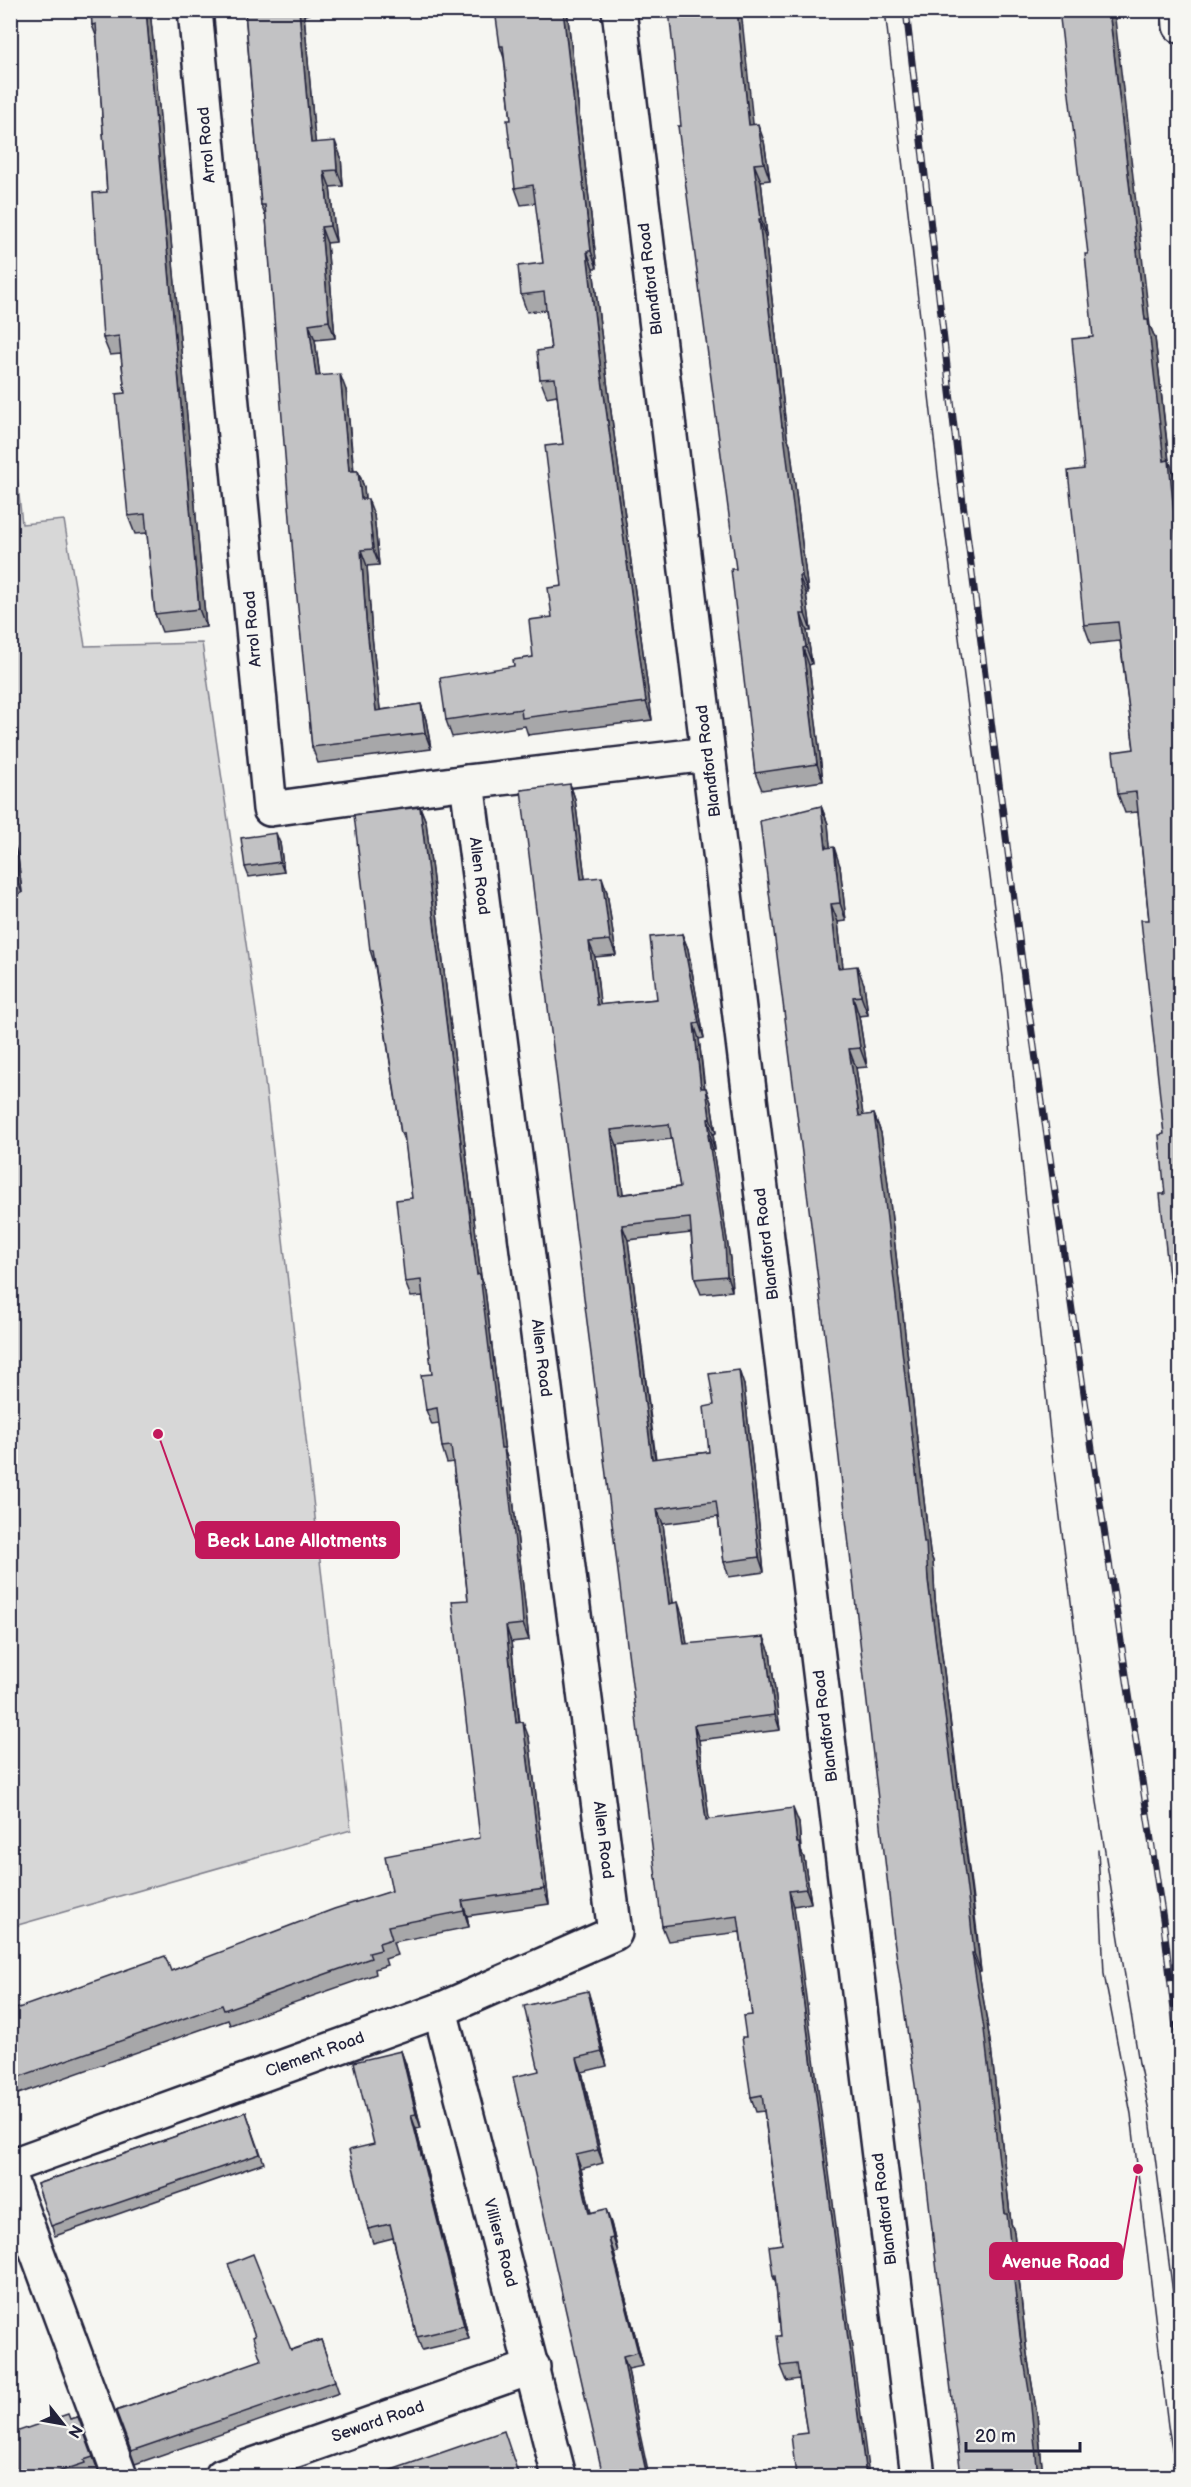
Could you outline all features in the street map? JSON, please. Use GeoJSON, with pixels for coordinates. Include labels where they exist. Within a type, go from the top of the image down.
{"type":"FeatureCollection","features":[{"type":"Feature","properties":{"kind":"street","name":"Arrol Road"},"geometry":{"type":"LineString","coordinates":[[195,10],[270,809],[467,782],[708,754]]}},
{"type":"Feature","properties":{"kind":"street","name":"Blandford Road"},"geometry":{"type":"LineString","coordinates":[[619,10],[918,2476]]}},
{"type":"Feature","properties":{"kind":"street"},"geometry":{"type":"LineString","coordinates":[[1179,10],[1180,26]]}},
{"type":"Feature","properties":{"kind":"street","name":"Allen Road"},"geometry":{"type":"LineString","coordinates":[[467,782],[615,1933]]}},
{"type":"Feature","properties":{"kind":"street","name":"Clement Road"},"geometry":{"type":"LineString","coordinates":[[10,2166],[440,2010],[615,1933]]}},
{"type":"Feature","properties":{"kind":"street","name":"Villiers Road"},"geometry":{"type":"LineString","coordinates":[[440,2010],[559,2476]]}},
{"type":"Feature","properties":{"kind":"street"},"geometry":{"type":"LineString","coordinates":[[10,2180],[120,2476]]}},
{"type":"Feature","properties":{"kind":"street","name":"Seward Road"},"geometry":{"type":"LineString","coordinates":[[222,2476],[533,2367]]}},
{"type":"Feature","properties":{"kind":"shaded area"},"geometry":{"type":"Polygon","coordinates":[[[10,410],[22,524],[64,520],[85,646],[202,643],[260,1039],[351,1830],[11,1927],[10,410]]]}},
{"type":"Feature","properties":{"kind":"building"},"geometry":{"type":"Polygon","coordinates":[[[91,10],[146,10],[199,609],[155,614],[145,514],[128,516],[116,394],[125,393],[119,336],[103,338],[93,193],[107,192],[96,24],[92,25],[91,10]]]}},
{"type":"Feature","properties":{"kind":"building"},"geometry":{"type":"Polygon","coordinates":[[[245,10],[299,10],[311,143],[335,141],[337,170],[324,171],[330,226],[321,227],[329,321],[309,324],[316,376],[340,374],[349,471],[358,471],[361,499],[368,499],[373,549],[361,550],[376,711],[421,704],[425,733],[312,747],[294,568],[265,205],[261,205],[245,10]]]}},
{"type":"Feature","properties":{"kind":"building"},"geometry":{"type":"Polygon","coordinates":[[[495,10],[563,10],[591,251],[587,251],[601,372],[646,702],[522,718],[521,709],[446,720],[440,678],[514,666],[513,660],[533,657],[529,620],[552,617],[548,588],[562,586],[545,446],[563,444],[555,378],[540,379],[537,351],[551,349],[544,292],[521,295],[518,266],[543,263],[533,185],[515,188],[507,120],[511,120],[503,46],[500,46],[495,10]]]}},
{"type":"Feature","properties":{"kind":"building"},"geometry":{"type":"Polygon","coordinates":[[[669,10],[737,10],[749,125],[758,124],[764,163],[754,164],[782,427],[802,576],[799,576],[805,614],[801,614],[806,647],[803,648],[817,764],[755,773],[731,569],[736,569],[678,126],[681,126],[669,10]]]}},
{"type":"Feature","properties":{"kind":"building"},"geometry":{"type":"Polygon","coordinates":[[[1059,10],[1109,10],[1145,320],[1148,320],[1164,461],[1169,460],[1180,579],[1180,1276],[1169,1277],[1160,1194],[1165,1194],[1159,1135],[1164,1134],[1141,920],[1149,920],[1136,792],[1118,794],[1113,752],[1134,749],[1118,622],[1084,625],[1068,471],[1084,469],[1072,339],[1093,337],[1085,254],[1088,254],[1059,10]]]}},
{"type":"Feature","properties":{"kind":"building"},"geometry":{"type":"Polygon","coordinates":[[[570,784],[581,879],[602,877],[610,940],[589,942],[597,1005],[657,999],[650,937],[682,934],[699,1023],[694,1024],[701,1088],[706,1088],[710,1118],[708,1119],[710,1135],[708,1135],[725,1244],[727,1276],[695,1279],[690,1218],[622,1225],[652,1459],[709,1452],[704,1407],[714,1405],[709,1374],[739,1370],[759,1557],[724,1562],[716,1501],[657,1509],[669,1604],[678,1602],[684,1644],[764,1637],[775,1715],[694,1725],[698,1760],[706,1820],[793,1808],[806,1889],[789,1891],[866,2476],[796,2476],[791,2435],[807,2433],[797,2364],[781,2366],[777,2336],[781,2336],[775,2276],[773,2276],[769,2246],[782,2244],[762,2095],[751,2097],[742,2037],[746,2037],[743,2016],[752,2015],[738,1916],[662,1926],[521,790],[570,784]],[[669,1124],[611,1130],[619,1195],[680,1187],[669,1124]]]}},
{"type":"Feature","properties":{"kind":"building"},"geometry":{"type":"Polygon","coordinates":[[[821,806],[826,848],[834,847],[840,903],[831,904],[838,968],[857,966],[861,996],[853,997],[860,1048],[849,1049],[859,1116],[874,1114],[880,1158],[924,1542],[926,1542],[928,1580],[970,1914],[974,1953],[972,1953],[984,2029],[1038,2476],[961,2476],[916,2092],[894,1939],[824,1327],[760,821],[821,806]]]}},
{"type":"Feature","properties":{"kind":"building"},"geometry":{"type":"Polygon","coordinates":[[[420,807],[477,1275],[480,1274],[521,1594],[523,1624],[506,1626],[516,1723],[523,1722],[544,1889],[462,1901],[464,1911],[388,1926],[392,1939],[379,1943],[381,1950],[369,1953],[371,1958],[224,2010],[222,2005],[10,2080],[10,2011],[165,1956],[171,1971],[334,1909],[392,1891],[385,1856],[480,1838],[452,1601],[468,1600],[451,1446],[442,1447],[437,1408],[426,1410],[421,1375],[432,1374],[421,1280],[405,1282],[396,1200],[412,1198],[404,1133],[401,1133],[373,950],[370,950],[354,815],[420,807]]]}},
{"type":"Feature","properties":{"kind":"building"},"geometry":{"type":"Polygon","coordinates":[[[276,833],[280,862],[245,867],[241,838],[276,833]]]}},
{"type":"Feature","properties":{"kind":"building"},"geometry":{"type":"Polygon","coordinates":[[[10,847],[15,847],[18,883],[10,884],[10,847]]]}},
{"type":"Feature","properties":{"kind":"building"},"geometry":{"type":"Polygon","coordinates":[[[588,1991],[602,2052],[577,2058],[598,2150],[576,2155],[589,2213],[606,2209],[613,2238],[609,2239],[638,2352],[623,2356],[647,2476],[603,2476],[513,2077],[539,2071],[524,2006],[588,1991]]]}},
{"type":"Feature","properties":{"kind":"building"},"geometry":{"type":"Polygon","coordinates":[[[401,2051],[416,2114],[411,2115],[464,2326],[417,2337],[390,2224],[368,2229],[349,2150],[374,2144],[354,2062],[401,2051]]]}},
{"type":"Feature","properties":{"kind":"building"},"geometry":{"type":"Polygon","coordinates":[[[246,2112],[260,2154],[51,2226],[37,2184],[246,2112]]]}},
{"type":"Feature","properties":{"kind":"building"},"geometry":{"type":"Polygon","coordinates":[[[253,2254],[291,2350],[321,2340],[335,2381],[131,2451],[116,2411],[261,2360],[253,2337],[255,2336],[228,2264],[253,2254]]]}},
{"type":"Feature","properties":{"kind":"building"},"geometry":{"type":"Polygon","coordinates":[[[68,2414],[70,2419],[78,2417],[93,2457],[84,2460],[85,2463],[46,2476],[10,2476],[10,2434],[68,2414]]]}},
{"type":"Feature","properties":{"kind":"building"},"geometry":{"type":"Polygon","coordinates":[[[504,2431],[519,2476],[374,2476],[504,2431]]]}},
{"type":"Feature","properties":{"kind":"tram line"},"geometry":{"type":"LineString","coordinates":[[885,10],[939,483],[1003,977],[1053,1463],[1097,1802],[1139,2063],[1149,2111],[1180,2346]]}},
{"type":"Feature","properties":{"kind":"tram line"},"geometry":{"type":"LineString","coordinates":[[1098,1850],[1104,1974],[1131,2114],[1168,2426],[1177,2476]]}},
{"type":"Feature","properties":{"kind":"railway"},"geometry":{"type":"LineString","coordinates":[[906,10],[960,479],[1024,977],[1164,1926],[1180,2061]]}},
{"type":"Feature","properties":{"kind":"place","name":"Beck Lane Allotments"},"geometry":{"type":"Point","coordinates":[158,1434]}},
{"type":"Feature","properties":{"kind":"place","name":"Avenue Road"},"geometry":{"type":"Point","coordinates":[1138,2169]}}]}
